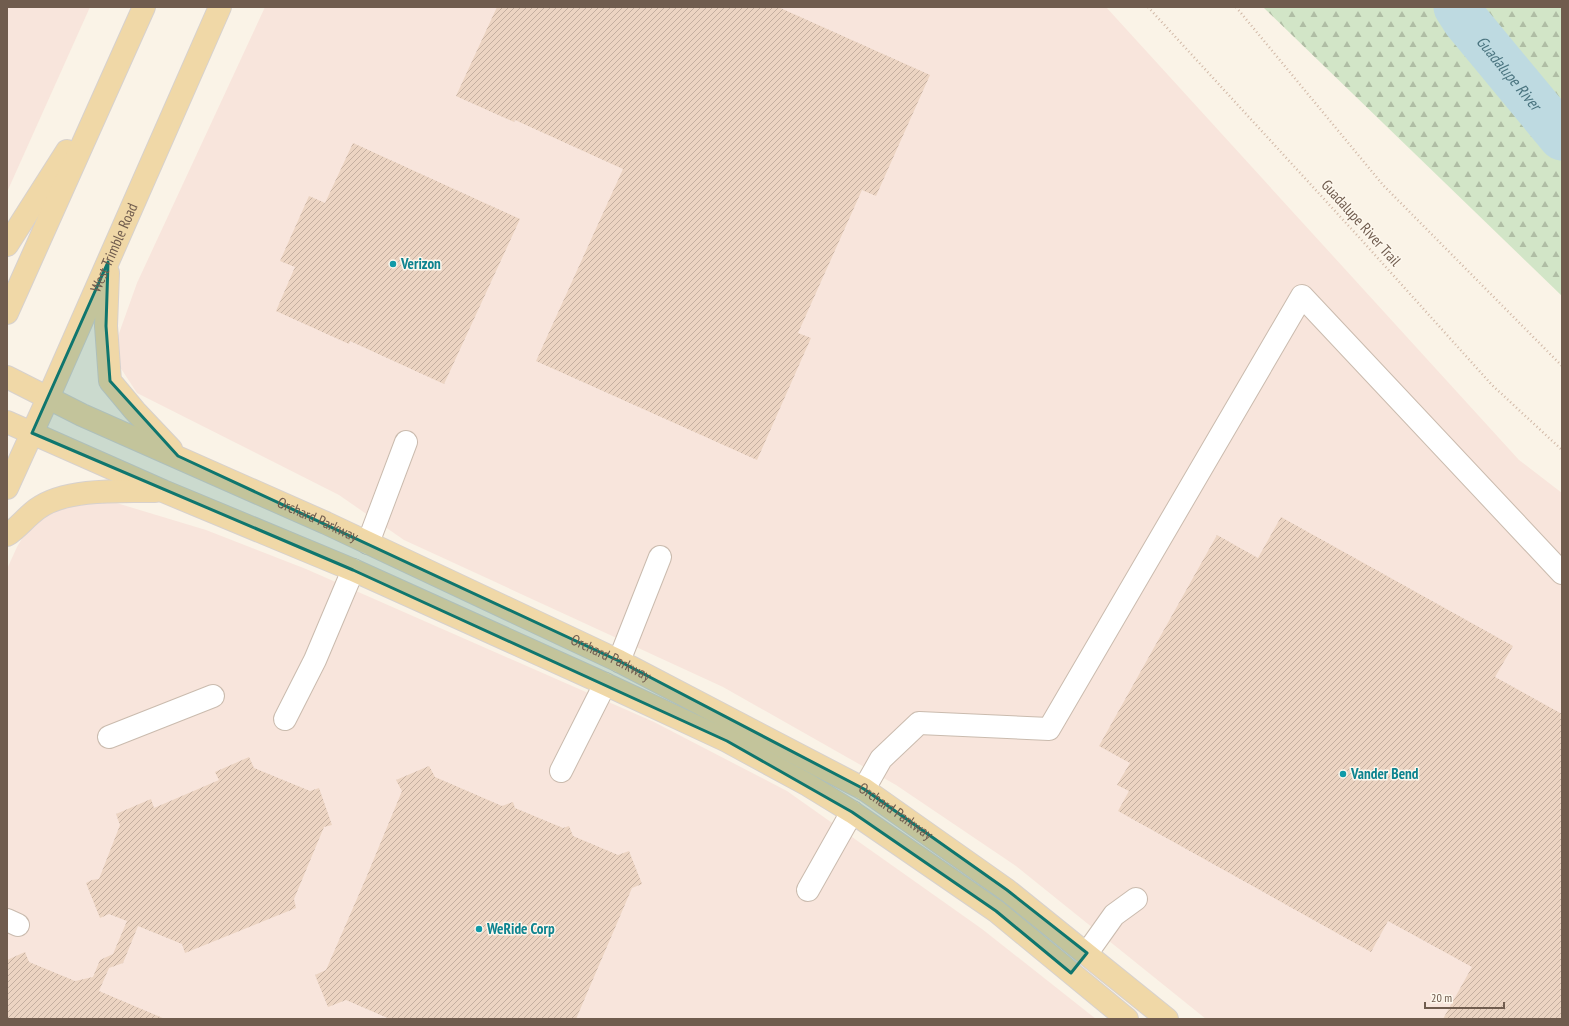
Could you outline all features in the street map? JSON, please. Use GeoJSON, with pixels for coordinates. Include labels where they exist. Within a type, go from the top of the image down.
{"type":"FeatureCollection","features":[{"type":"Feature","properties":{"kind":"main road"},"geometry":{"type":"LineString","coordinates":[[7,313],[144,7]]}},
{"type":"Feature","properties":{"kind":"main road","name":"West Trimble Road"},"geometry":{"type":"LineString","coordinates":[[7,488],[220,7]]}},
{"type":"Feature","properties":{"kind":"main road"},"geometry":{"type":"LineString","coordinates":[[7,245],[107,89]]}},
{"type":"Feature","properties":{"kind":"main road"},"geometry":{"type":"LineString","coordinates":[[108,262],[106,326],[110,381],[135,411],[178,456]]}},
{"type":"Feature","properties":{"kind":"main road","name":"Orchard Parkway"},"geometry":{"type":"LineString","coordinates":[[7,377],[82,415],[326,522],[619,661],[864,789],[1007,890],[1167,1019]]}},
{"type":"Feature","properties":{"kind":"main road","name":"Orchard Parkway"},"geometry":{"type":"LineString","coordinates":[[7,422],[163,491],[353,570],[606,684],[727,741],[852,812],[996,911],[1127,1019]]}},
{"type":"Feature","properties":{"kind":"main road"},"geometry":{"type":"LineString","coordinates":[[7,535],[38,508],[61,497],[107,491],[163,491]]}},
{"type":"Feature","properties":{"kind":"main road"},"geometry":{"type":"LineString","coordinates":[[353,570],[368,543]]}},
{"type":"Feature","properties":{"kind":"main road"},"geometry":{"type":"LineString","coordinates":[[606,684],[619,661]]}},
{"type":"Feature","properties":{"kind":"main road"},"geometry":{"type":"LineString","coordinates":[[852,812],[864,789]]}},
{"type":"Feature","properties":{"kind":"main road"},"geometry":{"type":"LineString","coordinates":[[1071,973],[1087,953]]}},
{"type":"Feature","properties":{"kind":"lane"},"geometry":{"type":"LineString","coordinates":[[864,789],[881,759],[919,723],[1049,729],[1302,296],[1562,573]]}},
{"type":"Feature","properties":{"kind":"lane"},"geometry":{"type":"LineString","coordinates":[[368,543],[406,442]]}},
{"type":"Feature","properties":{"kind":"lane"},"geometry":{"type":"LineString","coordinates":[[619,661],[660,557]]}},
{"type":"Feature","properties":{"kind":"lane"},"geometry":{"type":"LineString","coordinates":[[285,720],[316,660],[353,570]]}},
{"type":"Feature","properties":{"kind":"lane"},"geometry":{"type":"LineString","coordinates":[[561,771],[606,684]]}},
{"type":"Feature","properties":{"kind":"lane"},"geometry":{"type":"LineString","coordinates":[[109,738],[213,696]]}},
{"type":"Feature","properties":{"kind":"lane"},"geometry":{"type":"LineString","coordinates":[[808,890],[852,812]]}},
{"type":"Feature","properties":{"kind":"lane"},"geometry":{"type":"LineString","coordinates":[[1087,953],[1114,915],[1136,899]]}},
{"type":"Feature","properties":{"kind":"path","name":"Guadalupe River Trail"},"geometry":{"type":"LineString","coordinates":[[1148,7],[1492,385],[1562,450]]}},
{"type":"Feature","properties":{"kind":"path"},"geometry":{"type":"LineString","coordinates":[[1236,7],[1383,185],[1562,366]]}},
{"type":"Feature","properties":{"kind":"highlighted area"},"geometry":{"type":"Polygon","coordinates":[[[108,262],[106,326],[110,381],[178,456],[619,661],[864,789],[1007,890],[1087,953],[1071,973],[996,911],[852,812],[727,741],[353,570],[32,433],[108,262]]]}},
{"type":"Feature","properties":{"kind":"shaded area"},"geometry":{"type":"Polygon","coordinates":[[[7,7],[90,7],[7,192],[7,7]]]}},
{"type":"Feature","properties":{"kind":"shaded area"},"geometry":{"type":"Polygon","coordinates":[[[265,7],[1106,7],[1519,460],[1562,493],[1562,1019],[1206,1019],[1016,866],[896,785],[723,687],[404,540],[339,495],[137,393],[120,367],[117,339],[137,283],[265,7]]]}},
{"type":"Feature","properties":{"kind":"shaded area"},"geometry":{"type":"Polygon","coordinates":[[[100,498],[206,530],[306,569],[654,722],[787,791],[982,929],[1096,1019],[7,1019],[7,569],[17,547],[33,520],[57,505],[100,498]]]}},
{"type":"Feature","properties":{"kind":"green space"},"geometry":{"type":"Polygon","coordinates":[[[1263,7],[1562,7],[1562,296],[1263,7]]]}},
{"type":"Feature","properties":{"kind":"building"},"geometry":{"type":"Polygon","coordinates":[[[497,7],[778,7],[930,75],[876,196],[862,190],[798,333],[811,338],[757,460],[536,361],[623,169],[515,120],[514,122],[456,96],[497,7]]]}},
{"type":"Feature","properties":{"kind":"building","name":"Verizon"},"geometry":{"type":"Polygon","coordinates":[[[353,143],[520,219],[444,384],[350,341],[349,344],[276,311],[295,267],[280,261],[309,196],[325,203],[353,143]]]}},
{"type":"Feature","properties":{"kind":"building","name":"Vander Bend"},"geometry":{"type":"Polygon","coordinates":[[[1281,517],[1513,646],[1495,677],[1562,714],[1562,1019],[1443,1019],[1472,967],[1388,921],[1371,952],[1118,811],[1129,791],[1117,785],[1130,763],[1099,746],[1217,535],[1258,558],[1281,517]]]}},
{"type":"Feature","properties":{"kind":"building"},"geometry":{"type":"Polygon","coordinates":[[[249,757],[254,768],[310,791],[319,788],[332,825],[324,827],[294,899],[296,908],[185,953],[182,944],[138,926],[123,963],[109,968],[99,991],[165,1019],[7,1019],[7,960],[25,952],[29,962],[75,981],[93,977],[100,960],[113,954],[127,921],[109,914],[100,918],[86,883],[99,879],[120,825],[116,814],[151,799],[154,808],[219,780],[215,772],[249,757]]]}},
{"type":"Feature","properties":{"kind":"building","name":"WeRide Corp"},"geometry":{"type":"Polygon","coordinates":[[[429,766],[435,777],[502,806],[513,802],[515,808],[563,828],[569,826],[573,836],[618,855],[629,851],[642,884],[632,888],[576,1019],[390,1019],[346,1000],[328,1007],[315,975],[326,970],[366,878],[402,791],[396,780],[429,766]]]}},
{"type":"Feature","properties":{"kind":"waterway","name":"Guadalupe River"},"geometry":{"type":"LineString","coordinates":[[1457,7],[1466,21],[1562,137]]}},
{"type":"Feature","properties":{"kind":"place","name":"Verizon"},"geometry":{"type":"Point","coordinates":[393,264]}},
{"type":"Feature","properties":{"kind":"place","name":"Vander Bend"},"geometry":{"type":"Point","coordinates":[1343,774]}},
{"type":"Feature","properties":{"kind":"place","name":"WeRide Corp"},"geometry":{"type":"Point","coordinates":[479,929]}}]}
